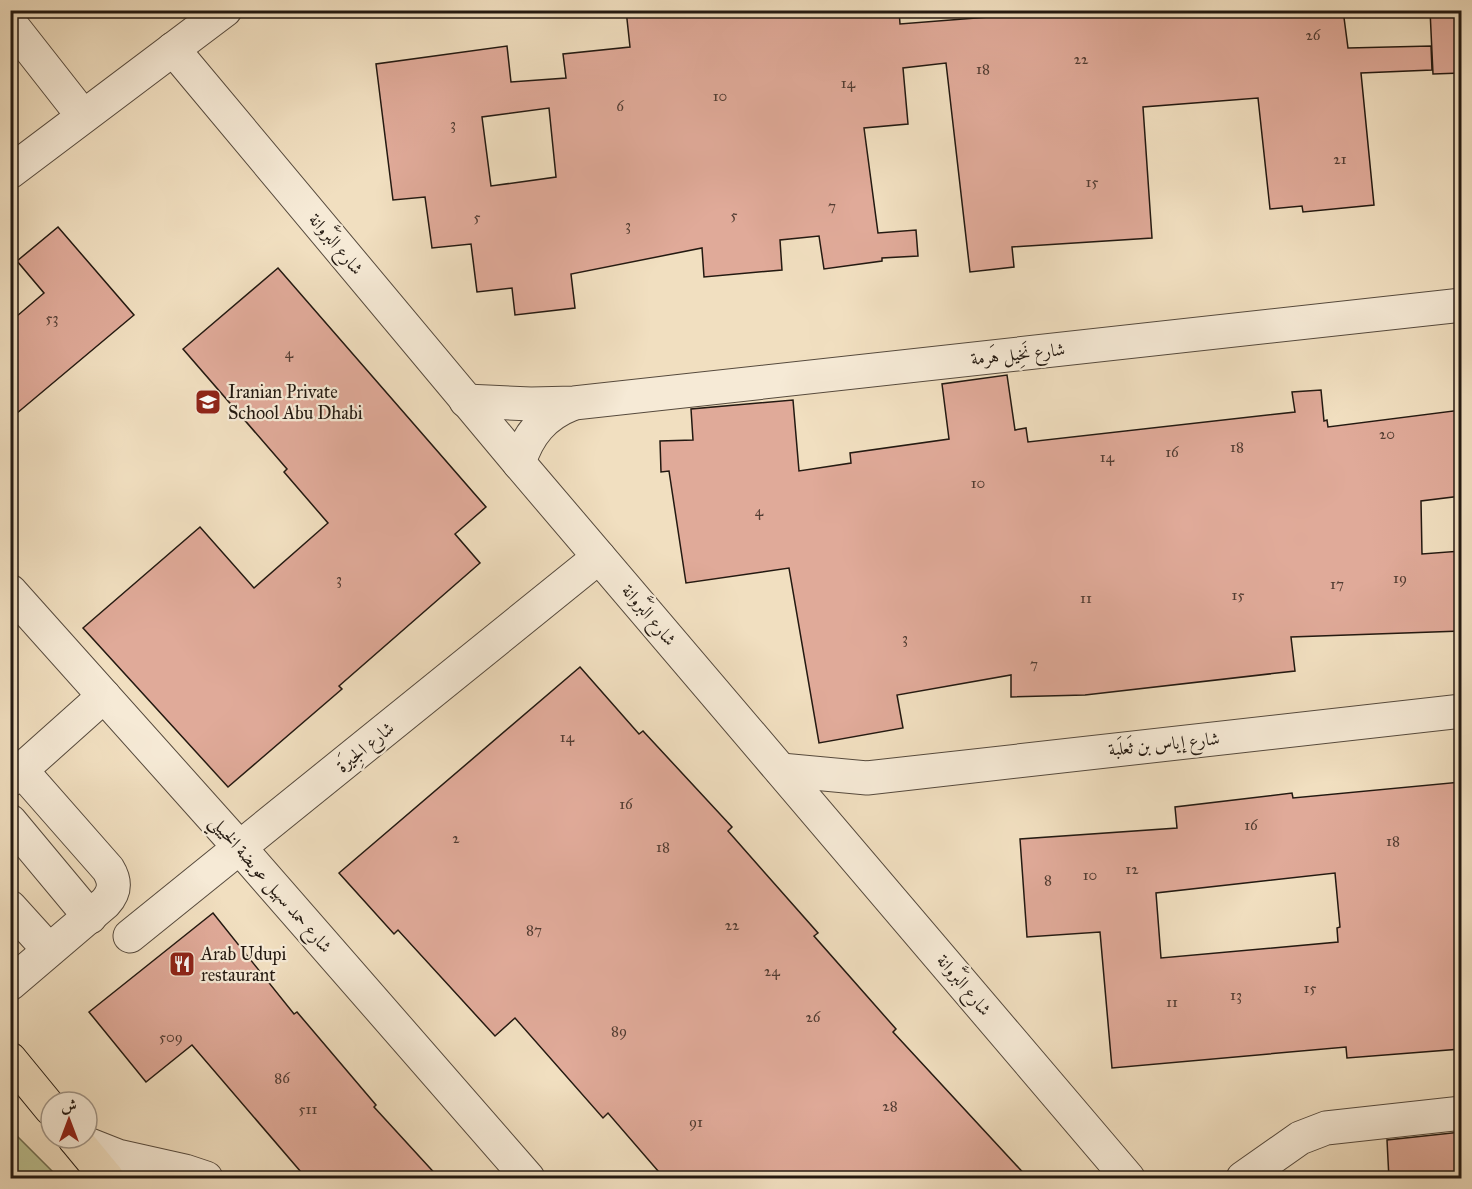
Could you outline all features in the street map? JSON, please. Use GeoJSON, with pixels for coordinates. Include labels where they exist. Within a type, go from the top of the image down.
{"type":"FeatureCollection","features":[{"type":"Feature","properties":{"kind":"main road"},"geometry":{"type":"LineString","coordinates":[[10,1059],[39,1094]]}},
{"type":"Feature","properties":{"kind":"main road"},"geometry":{"type":"LineString","coordinates":[[84,1150],[107,1179]]}},
{"type":"Feature","properties":{"kind":"street"},"geometry":{"type":"LineString","coordinates":[[10,172],[225,10]]}},
{"type":"Feature","properties":{"kind":"street"},"geometry":{"type":"LineString","coordinates":[[10,23],[83,116]]}},
{"type":"Feature","properties":{"kind":"street","name":"شارع البَرَّوانة"},"geometry":{"type":"LineString","coordinates":[[173,49],[466,401],[1128,1179]]}},
{"type":"Feature","properties":{"kind":"street","name":"شارع نَخِيل هَرمة"},"geometry":{"type":"LineString","coordinates":[[466,401],[520,404],[574,403],[1461,304]]}},
{"type":"Feature","properties":{"kind":"street","name":"شارع نَخِيل هَرمة"},"geometry":{"type":"LineString","coordinates":[[519,463],[523,450],[538,425],[549,416],[574,403]]}},
{"type":"Feature","properties":{"kind":"street","name":"شارع الجِيرَة"},"geometry":{"type":"LineString","coordinates":[[130,936],[599,557]]}},
{"type":"Feature","properties":{"kind":"street","name":"شارع حمد سهيل عويضة الخييلي"},"geometry":{"type":"LineString","coordinates":[[10,591],[240,848],[528,1179]]}},
{"type":"Feature","properties":{"kind":"street"},"geometry":{"type":"LineString","coordinates":[[10,984],[90,917],[110,897],[113,890],[112,875],[16,775],[104,696]]}},
{"type":"Feature","properties":{"kind":"street","name":"شارع إياس بن ثَعلَبة"},"geometry":{"type":"LineString","coordinates":[[781,770],[867,778],[1461,711]]}},
{"type":"Feature","properties":{"kind":"street"},"geometry":{"type":"LineString","coordinates":[[833,831],[841,807],[867,778]]}},
{"type":"Feature","properties":{"kind":"street"},"geometry":{"type":"LineString","coordinates":[[10,821],[90,917]]}},
{"type":"Feature","properties":{"kind":"street"},"geometry":{"type":"LineString","coordinates":[[10,907],[50,950]]}},
{"type":"Feature","properties":{"kind":"street"},"geometry":{"type":"LineString","coordinates":[[1243,1179],[1300,1138],[1326,1128],[1461,1113]]}},
{"type":"Feature","properties":{"kind":"street"},"geometry":{"type":"LineString","coordinates":[[99,1148],[118,1156],[185,1171],[206,1179]]}},
{"type":"Feature","properties":{"kind":"green space"},"geometry":{"type":"Polygon","coordinates":[[[11,1130],[59,1178],[11,1178],[11,1130]]]}},
{"type":"Feature","properties":{"kind":"building"},"geometry":{"type":"Polygon","coordinates":[[[626,10],[899,10],[900,24],[1014,15],[1014,10],[1343,10],[1348,48],[1431,46],[1432,70],[1361,73],[1374,205],[1303,212],[1302,206],[1270,209],[1258,98],[1143,107],[1152,238],[1012,247],[1014,267],[970,272],[946,63],[903,68],[908,124],[864,128],[878,233],[916,230],[918,256],[882,258],[882,261],[824,269],[819,236],[780,240],[782,270],[704,277],[702,248],[571,274],[575,308],[515,315],[512,288],[477,292],[471,244],[432,248],[425,197],[393,200],[376,64],[507,46],[511,82],[566,78],[563,54],[630,47],[626,10]],[[549,108],[482,117],[491,186],[556,177],[549,108]]]}},
{"type":"Feature","properties":{"kind":"building"},"geometry":{"type":"Polygon","coordinates":[[[1430,10],[1461,10],[1461,73],[1433,74],[1430,10]]]}},
{"type":"Feature","properties":{"kind":"building"},"geometry":{"type":"Polygon","coordinates":[[[58,227],[134,315],[10,419],[10,322],[44,293],[17,261],[58,227]]]}},
{"type":"Feature","properties":{"kind":"building"},"geometry":{"type":"Polygon","coordinates":[[[278,268],[486,507],[455,534],[480,563],[339,686],[342,689],[228,787],[83,628],[200,527],[254,588],[328,523],[284,472],[287,469],[183,349],[278,268]]]}},
{"type":"Feature","properties":{"kind":"building"},"geometry":{"type":"Polygon","coordinates":[[[1007,375],[1015,430],[1026,428],[1028,442],[1295,412],[1292,392],[1321,390],[1324,421],[1327,420],[1328,427],[1461,410],[1461,496],[1421,501],[1422,554],[1461,551],[1461,631],[1291,637],[1295,671],[1085,695],[1011,697],[1011,675],[897,695],[903,728],[819,743],[789,568],[686,583],[669,471],[661,472],[660,441],[693,440],[691,409],[793,400],[799,471],[851,463],[850,453],[949,439],[942,384],[1007,375]]]}},
{"type":"Feature","properties":{"kind":"building"},"geometry":{"type":"Polygon","coordinates":[[[580,667],[639,734],[643,731],[732,827],[728,831],[818,933],[814,936],[896,1029],[893,1032],[1029,1179],[665,1179],[608,1113],[603,1118],[515,1018],[495,1036],[398,930],[394,934],[339,873],[580,667]]]}},
{"type":"Feature","properties":{"kind":"building"},"geometry":{"type":"Polygon","coordinates":[[[1461,782],[1461,1049],[1347,1058],[1346,1047],[1112,1068],[1100,932],[1027,937],[1020,839],[1177,828],[1175,807],[1292,793],[1293,798],[1461,782]],[[1335,873],[1156,893],[1161,958],[1338,942],[1337,928],[1340,927],[1335,873]]]}},
{"type":"Feature","properties":{"kind":"building"},"geometry":{"type":"Polygon","coordinates":[[[213,913],[294,1014],[297,1012],[376,1105],[374,1107],[440,1179],[307,1179],[192,1045],[146,1082],[89,1012],[213,913]]]}},
{"type":"Feature","properties":{"kind":"building"},"geometry":{"type":"Polygon","coordinates":[[[1461,1132],[1461,1179],[1389,1179],[1387,1140],[1461,1132]]]}},
{"type":"Feature","properties":{"kind":"place","name":"Iranian Private School Abu Dhabi"},"geometry":{"type":"Point","coordinates":[208,402]}},
{"type":"Feature","properties":{"kind":"place","name":"Arab Udupi restaurant"},"geometry":{"type":"Point","coordinates":[182,964]}}]}
